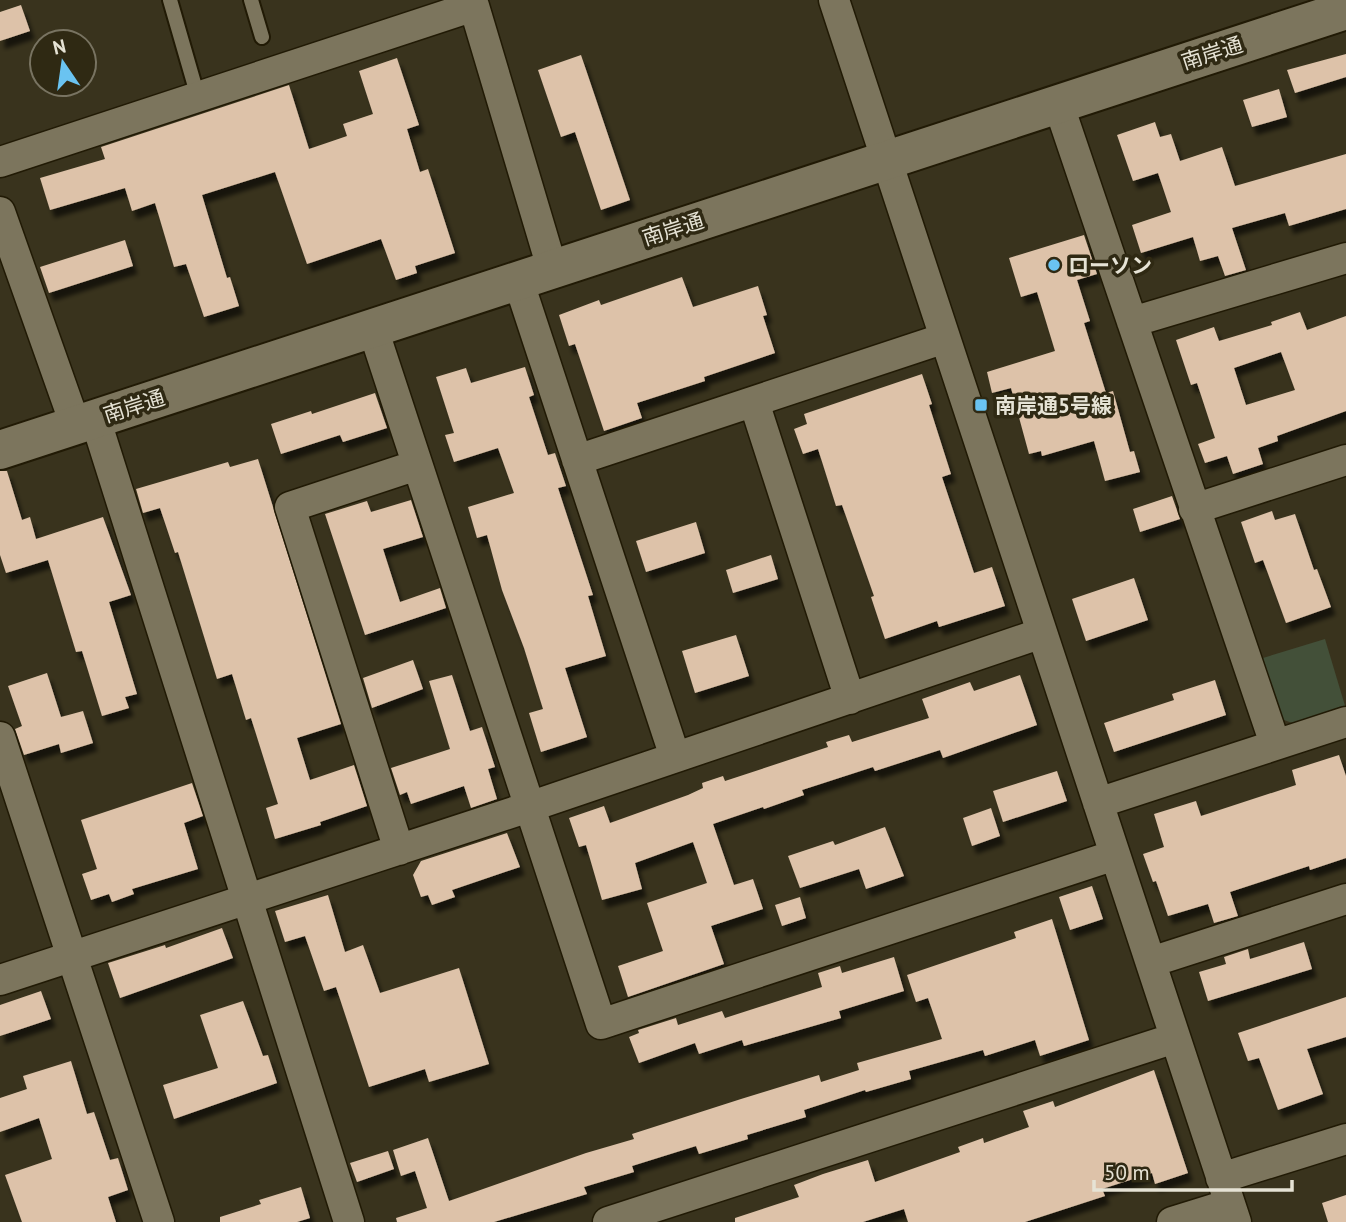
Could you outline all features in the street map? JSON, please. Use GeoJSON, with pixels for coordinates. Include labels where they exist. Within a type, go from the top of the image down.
{"type":"FeatureCollection","features":[{"type":"Feature","properties":{"kind":"main road","name":"南岸通"},"geometry":{"type":"LineString","coordinates":[[0,450],[1346,10]]}},
{"type":"Feature","properties":{"kind":"street"},"geometry":{"type":"LineString","coordinates":[[834,0],[1229,1201]]}},
{"type":"Feature","properties":{"kind":"street"},"geometry":{"type":"LineString","coordinates":[[0,162],[474,6],[577,460],[675,757]]}},
{"type":"Feature","properties":{"kind":"street"},"geometry":{"type":"LineString","coordinates":[[1058,103],[1275,744]]}},
{"type":"Feature","properties":{"kind":"street"},"geometry":{"type":"LineString","coordinates":[[0,212],[85,421],[246,900],[349,1222]]}},
{"type":"Feature","properties":{"kind":"street"},"geometry":{"type":"LineString","coordinates":[[1132,323],[1346,258]]}},
{"type":"Feature","properties":{"kind":"street"},"geometry":{"type":"LineString","coordinates":[[373,329],[601,1024],[1115,855]]}},
{"type":"Feature","properties":{"kind":"street"},"geometry":{"type":"LineString","coordinates":[[577,460],[945,338]]}},
{"type":"Feature","properties":{"kind":"street"},"geometry":{"type":"LineString","coordinates":[[754,402],[850,699]]}},
{"type":"Feature","properties":{"kind":"street"},"geometry":{"type":"LineString","coordinates":[[1194,509],[1346,460]]}},
{"type":"Feature","properties":{"kind":"street"},"geometry":{"type":"LineString","coordinates":[[399,850],[290,507],[418,465]]}},
{"type":"Feature","properties":{"kind":"street"},"geometry":{"type":"LineString","coordinates":[[0,981],[529,807],[1042,633]]}},
{"type":"Feature","properties":{"kind":"street"},"geometry":{"type":"LineString","coordinates":[[1098,803],[1346,722]]}},
{"type":"Feature","properties":{"kind":"street"},"geometry":{"type":"LineString","coordinates":[[0,737],[159,1222]]}},
{"type":"Feature","properties":{"kind":"street"},"geometry":{"type":"LineString","coordinates":[[1151,962],[1346,899]]}},
{"type":"Feature","properties":{"kind":"street"},"geometry":{"type":"LineString","coordinates":[[608,1222],[1175,1038]]}},
{"type":"Feature","properties":{"kind":"street"},"geometry":{"type":"LineString","coordinates":[[1172,1222],[1229,1201],[1346,1139]]}},
{"type":"Feature","properties":{"kind":"lane"},"geometry":{"type":"LineString","coordinates":[[170,0],[198,97]]}},
{"type":"Feature","properties":{"kind":"lane"},"geometry":{"type":"LineString","coordinates":[[251,0],[262,37]]}},
{"type":"Feature","properties":{"kind":"green space"},"geometry":{"type":"Polygon","coordinates":[[[1325,639],[1346,709],[1298,725],[1281,719],[1263,658],[1325,639]]]}},
{"type":"Feature","properties":{"kind":"building"},"geometry":{"type":"Polygon","coordinates":[[[21,5],[28,32],[0,41],[0,12],[21,5]]]}},
{"type":"Feature","properties":{"kind":"building"},"geometry":{"type":"Polygon","coordinates":[[[1346,54],[1346,77],[1295,93],[1287,70],[1346,54]]]}},
{"type":"Feature","properties":{"kind":"building"},"geometry":{"type":"Polygon","coordinates":[[[581,55],[630,200],[601,210],[575,132],[561,137],[538,70],[581,55]]]}},
{"type":"Feature","properties":{"kind":"building"},"geometry":{"type":"Polygon","coordinates":[[[397,58],[419,125],[407,129],[420,172],[428,169],[455,253],[415,266],[417,273],[396,280],[381,239],[307,264],[275,172],[202,195],[227,278],[230,277],[239,306],[204,317],[186,264],[174,267],[155,203],[132,211],[125,188],[50,210],[40,178],[105,159],[101,147],[289,85],[309,149],[347,136],[343,124],[373,114],[359,71],[397,58]]]}},
{"type":"Feature","properties":{"kind":"building"},"geometry":{"type":"Polygon","coordinates":[[[1279,89],[1287,117],[1252,127],[1243,100],[1279,89]]]}},
{"type":"Feature","properties":{"kind":"building"},"geometry":{"type":"Polygon","coordinates":[[[1155,122],[1160,137],[1171,134],[1180,161],[1222,147],[1235,186],[1346,154],[1346,209],[1289,226],[1285,213],[1232,228],[1246,270],[1225,276],[1218,256],[1200,261],[1193,237],[1141,253],[1132,225],[1171,212],[1158,173],[1133,181],[1117,135],[1155,122]]]}},
{"type":"Feature","properties":{"kind":"building"},"geometry":{"type":"Polygon","coordinates":[[[1084,235],[1097,274],[1077,280],[1090,321],[1084,323],[1106,393],[1113,391],[1130,452],[1134,451],[1140,472],[1105,481],[1094,441],[1042,456],[1041,451],[1029,454],[1011,388],[992,393],[987,372],[1055,351],[1037,292],[1021,297],[1009,258],[1084,235]]]}},
{"type":"Feature","properties":{"kind":"building"},"geometry":{"type":"Polygon","coordinates":[[[125,240],[133,266],[49,293],[40,267],[125,240]]]}},
{"type":"Feature","properties":{"kind":"building"},"geometry":{"type":"Polygon","coordinates":[[[682,277],[693,307],[758,286],[767,315],[763,316],[775,353],[704,377],[705,381],[637,403],[642,418],[604,431],[575,344],[569,346],[559,315],[599,300],[601,305],[682,277]]]}},
{"type":"Feature","properties":{"kind":"building"},"geometry":{"type":"Polygon","coordinates":[[[1300,312],[1307,330],[1346,316],[1346,411],[1277,436],[1278,441],[1258,448],[1263,464],[1233,474],[1227,456],[1205,463],[1198,444],[1215,438],[1197,383],[1191,385],[1176,340],[1214,327],[1219,341],[1272,325],[1271,322],[1300,312]],[[1281,352],[1234,368],[1246,405],[1295,390],[1281,352]]]}},
{"type":"Feature","properties":{"kind":"building"},"geometry":{"type":"Polygon","coordinates":[[[525,367],[534,395],[529,397],[548,455],[555,453],[566,486],[558,488],[593,595],[588,596],[606,656],[565,668],[587,737],[541,752],[529,713],[543,709],[502,590],[487,535],[477,538],[468,507],[514,493],[498,448],[454,462],[445,435],[454,433],[436,377],[466,368],[471,383],[525,367]]]}},
{"type":"Feature","properties":{"kind":"building"},"geometry":{"type":"Polygon","coordinates":[[[922,374],[951,474],[942,477],[974,573],[992,567],[1005,606],[939,627],[937,621],[885,639],[871,597],[874,596],[842,505],[836,506],[818,449],[803,454],[794,429],[807,424],[804,414],[922,374]]]}},
{"type":"Feature","properties":{"kind":"building"},"geometry":{"type":"Polygon","coordinates":[[[375,393],[387,428],[343,442],[340,435],[281,454],[271,424],[311,411],[312,414],[375,393]]]}},
{"type":"Feature","properties":{"kind":"building"},"geometry":{"type":"Polygon","coordinates":[[[258,459],[341,724],[297,738],[310,780],[354,765],[367,806],[320,822],[321,825],[275,839],[266,808],[278,804],[251,718],[246,720],[232,674],[217,679],[178,552],[175,553],[160,508],[143,513],[136,489],[228,462],[230,467],[258,459]]]}},
{"type":"Feature","properties":{"kind":"building"},"geometry":{"type":"Polygon","coordinates":[[[0,471],[7,471],[22,520],[30,517],[36,539],[103,517],[131,595],[109,602],[137,694],[125,697],[129,708],[102,716],[82,651],[76,652],[48,560],[6,573],[0,555],[0,471]]]}},
{"type":"Feature","properties":{"kind":"building"},"geometry":{"type":"Polygon","coordinates":[[[1172,496],[1180,519],[1140,532],[1133,509],[1172,496]]]}},
{"type":"Feature","properties":{"kind":"building"},"geometry":{"type":"Polygon","coordinates":[[[411,500],[423,537],[383,549],[400,602],[440,588],[446,608],[365,635],[325,514],[367,501],[371,512],[411,500]]]}},
{"type":"Feature","properties":{"kind":"building"},"geometry":{"type":"Polygon","coordinates":[[[1272,511],[1275,520],[1295,514],[1314,570],[1317,569],[1331,607],[1286,623],[1263,560],[1255,563],[1241,522],[1272,511]]]}},
{"type":"Feature","properties":{"kind":"building"},"geometry":{"type":"Polygon","coordinates":[[[696,522],[705,553],[646,572],[636,541],[696,522]]]}},
{"type":"Feature","properties":{"kind":"building"},"geometry":{"type":"Polygon","coordinates":[[[771,555],[778,579],[733,593],[726,570],[771,555]]]}},
{"type":"Feature","properties":{"kind":"building"},"geometry":{"type":"Polygon","coordinates":[[[1134,578],[1148,620],[1086,641],[1072,599],[1134,578]]]}},
{"type":"Feature","properties":{"kind":"building"},"geometry":{"type":"Polygon","coordinates":[[[736,635],[749,676],[695,693],[682,651],[736,635]]]}},
{"type":"Feature","properties":{"kind":"building"},"geometry":{"type":"Polygon","coordinates":[[[413,660],[423,689],[372,708],[363,678],[413,660]]]}},
{"type":"Feature","properties":{"kind":"building"},"geometry":{"type":"Polygon","coordinates":[[[47,673],[61,717],[83,711],[93,743],[61,753],[59,744],[24,755],[15,729],[22,726],[8,686],[47,673]]]}},
{"type":"Feature","properties":{"kind":"building"},"geometry":{"type":"Polygon","coordinates":[[[452,675],[470,731],[482,727],[495,767],[488,769],[497,799],[471,808],[464,786],[411,804],[407,792],[400,795],[391,768],[450,749],[429,681],[452,675]]]}},
{"type":"Feature","properties":{"kind":"building"},"geometry":{"type":"Polygon","coordinates":[[[1020,675],[1037,725],[943,758],[940,750],[875,771],[873,767],[802,790],[804,795],[713,824],[734,885],[753,879],[763,909],[711,926],[724,964],[628,997],[618,966],[663,951],[647,903],[707,883],[693,842],[635,863],[642,889],[602,900],[586,845],[579,847],[569,818],[604,806],[610,823],[688,795],[703,788],[702,783],[723,776],[725,781],[828,747],[826,742],[849,735],[852,742],[929,718],[922,699],[970,682],[974,691],[1020,675]]]}},
{"type":"Feature","properties":{"kind":"building"},"geometry":{"type":"Polygon","coordinates":[[[1215,680],[1226,715],[1114,752],[1104,723],[1174,700],[1172,694],[1215,680]]]}},
{"type":"Feature","properties":{"kind":"building"},"geometry":{"type":"Polygon","coordinates":[[[1339,755],[1346,776],[1346,858],[1310,870],[1309,866],[1230,892],[1238,916],[1214,923],[1208,904],[1168,916],[1143,854],[1164,847],[1154,814],[1196,801],[1201,816],[1296,785],[1292,770],[1339,755]]]}},
{"type":"Feature","properties":{"kind":"building"},"geometry":{"type":"Polygon","coordinates":[[[1057,771],[1067,801],[1003,822],[993,791],[1057,771]]]}},
{"type":"Feature","properties":{"kind":"building"},"geometry":{"type":"Polygon","coordinates":[[[192,783],[203,816],[184,823],[198,869],[132,889],[134,894],[112,902],[109,894],[91,900],[82,874],[97,869],[81,820],[192,783]]]}},
{"type":"Feature","properties":{"kind":"building"},"geometry":{"type":"Polygon","coordinates":[[[991,808],[1000,836],[972,846],[963,818],[991,808]]]}},
{"type":"Feature","properties":{"kind":"building"},"geometry":{"type":"Polygon","coordinates":[[[885,827],[904,876],[866,889],[859,869],[800,888],[788,856],[833,841],[835,845],[885,827]]]}},
{"type":"Feature","properties":{"kind":"building"},"geometry":{"type":"Polygon","coordinates":[[[507,833],[520,867],[452,890],[455,897],[432,905],[428,895],[421,897],[413,875],[421,861],[507,833]]]}},
{"type":"Feature","properties":{"kind":"building"},"geometry":{"type":"Polygon","coordinates":[[[1092,886],[1103,919],[1070,930],[1059,897],[1092,886]]]}},
{"type":"Feature","properties":{"kind":"building"},"geometry":{"type":"Polygon","coordinates":[[[328,895],[345,952],[363,945],[380,993],[459,968],[489,1064],[429,1082],[425,1069],[369,1087],[336,987],[324,991],[305,936],[285,942],[275,911],[328,895]]]}},
{"type":"Feature","properties":{"kind":"building"},"geometry":{"type":"Polygon","coordinates":[[[800,897],[806,918],[782,926],[775,905],[800,897]]]}},
{"type":"Feature","properties":{"kind":"building"},"geometry":{"type":"Polygon","coordinates":[[[1052,919],[1089,1040],[1040,1056],[1035,1040],[985,1056],[983,1050],[909,1071],[911,1079],[866,1092],[865,1090],[804,1110],[806,1117],[747,1135],[748,1139],[699,1154],[696,1146],[632,1166],[634,1172],[584,1187],[587,1194],[494,1222],[397,1222],[396,1218],[427,1208],[415,1171],[401,1176],[393,1150],[428,1138],[449,1201],[634,1139],[632,1134],[741,1099],[819,1075],[821,1082],[859,1070],[857,1063],[942,1039],[928,998],[916,1002],[907,975],[1016,938],[1014,932],[1052,919]]]}},
{"type":"Feature","properties":{"kind":"building"},"geometry":{"type":"Polygon","coordinates":[[[222,928],[233,958],[120,998],[108,963],[165,945],[166,948],[222,928]]]}},
{"type":"Feature","properties":{"kind":"building"},"geometry":{"type":"Polygon","coordinates":[[[1304,942],[1312,969],[1208,1001],[1199,972],[1226,964],[1224,957],[1248,949],[1250,959],[1304,942]]]}},
{"type":"Feature","properties":{"kind":"building"},"geometry":{"type":"Polygon","coordinates":[[[894,957],[904,991],[839,1011],[841,1018],[744,1046],[742,1040],[699,1054],[695,1043],[639,1063],[629,1037],[639,1033],[638,1030],[676,1018],[678,1025],[722,1011],[725,1018],[822,987],[818,973],[840,966],[842,973],[894,957]]]}},
{"type":"Feature","properties":{"kind":"building"},"geometry":{"type":"Polygon","coordinates":[[[41,991],[51,1019],[0,1036],[0,1005],[41,991]]]}},
{"type":"Feature","properties":{"kind":"building"},"geometry":{"type":"Polygon","coordinates":[[[1346,997],[1346,1037],[1307,1049],[1323,1094],[1278,1110],[1259,1058],[1248,1061],[1238,1033],[1346,997]]]}},
{"type":"Feature","properties":{"kind":"building"},"geometry":{"type":"Polygon","coordinates":[[[243,1001],[263,1056],[268,1055],[277,1083],[174,1119],[163,1085],[218,1068],[200,1015],[243,1001]]]}},
{"type":"Feature","properties":{"kind":"building"},"geometry":{"type":"Polygon","coordinates":[[[71,1061],[87,1114],[94,1112],[110,1160],[118,1158],[128,1190],[108,1197],[116,1222],[22,1222],[5,1175],[52,1159],[39,1118],[0,1132],[0,1098],[27,1089],[23,1076],[71,1061]]]}},
{"type":"Feature","properties":{"kind":"building"},"geometry":{"type":"Polygon","coordinates":[[[1154,1070],[1188,1173],[1155,1184],[1152,1173],[1102,1189],[1105,1196],[1025,1222],[908,1222],[904,1209],[863,1222],[735,1222],[735,1218],[799,1197],[794,1185],[823,1174],[868,1160],[875,1182],[960,1152],[958,1147],[983,1138],[984,1143],[1029,1127],[1023,1111],[1053,1101],[1055,1107],[1154,1070]]]}},
{"type":"Feature","properties":{"kind":"building"},"geometry":{"type":"Polygon","coordinates":[[[388,1151],[394,1169],[357,1182],[350,1163],[388,1151]]]}},
{"type":"Feature","properties":{"kind":"building"},"geometry":{"type":"Polygon","coordinates":[[[301,1187],[310,1218],[297,1222],[220,1222],[220,1217],[261,1204],[259,1200],[301,1187]]]}},
{"type":"Feature","properties":{"kind":"building"},"geometry":{"type":"Polygon","coordinates":[[[1346,1195],[1346,1222],[1328,1222],[1322,1203],[1346,1195]]]}},
{"type":"Feature","properties":{"kind":"place","name":"ローソン"},"geometry":{"type":"Point","coordinates":[1054,265]}},
{"type":"Feature","properties":{"kind":"place","name":"南岸通5号線"},"geometry":{"type":"Point","coordinates":[981,405]}}]}
